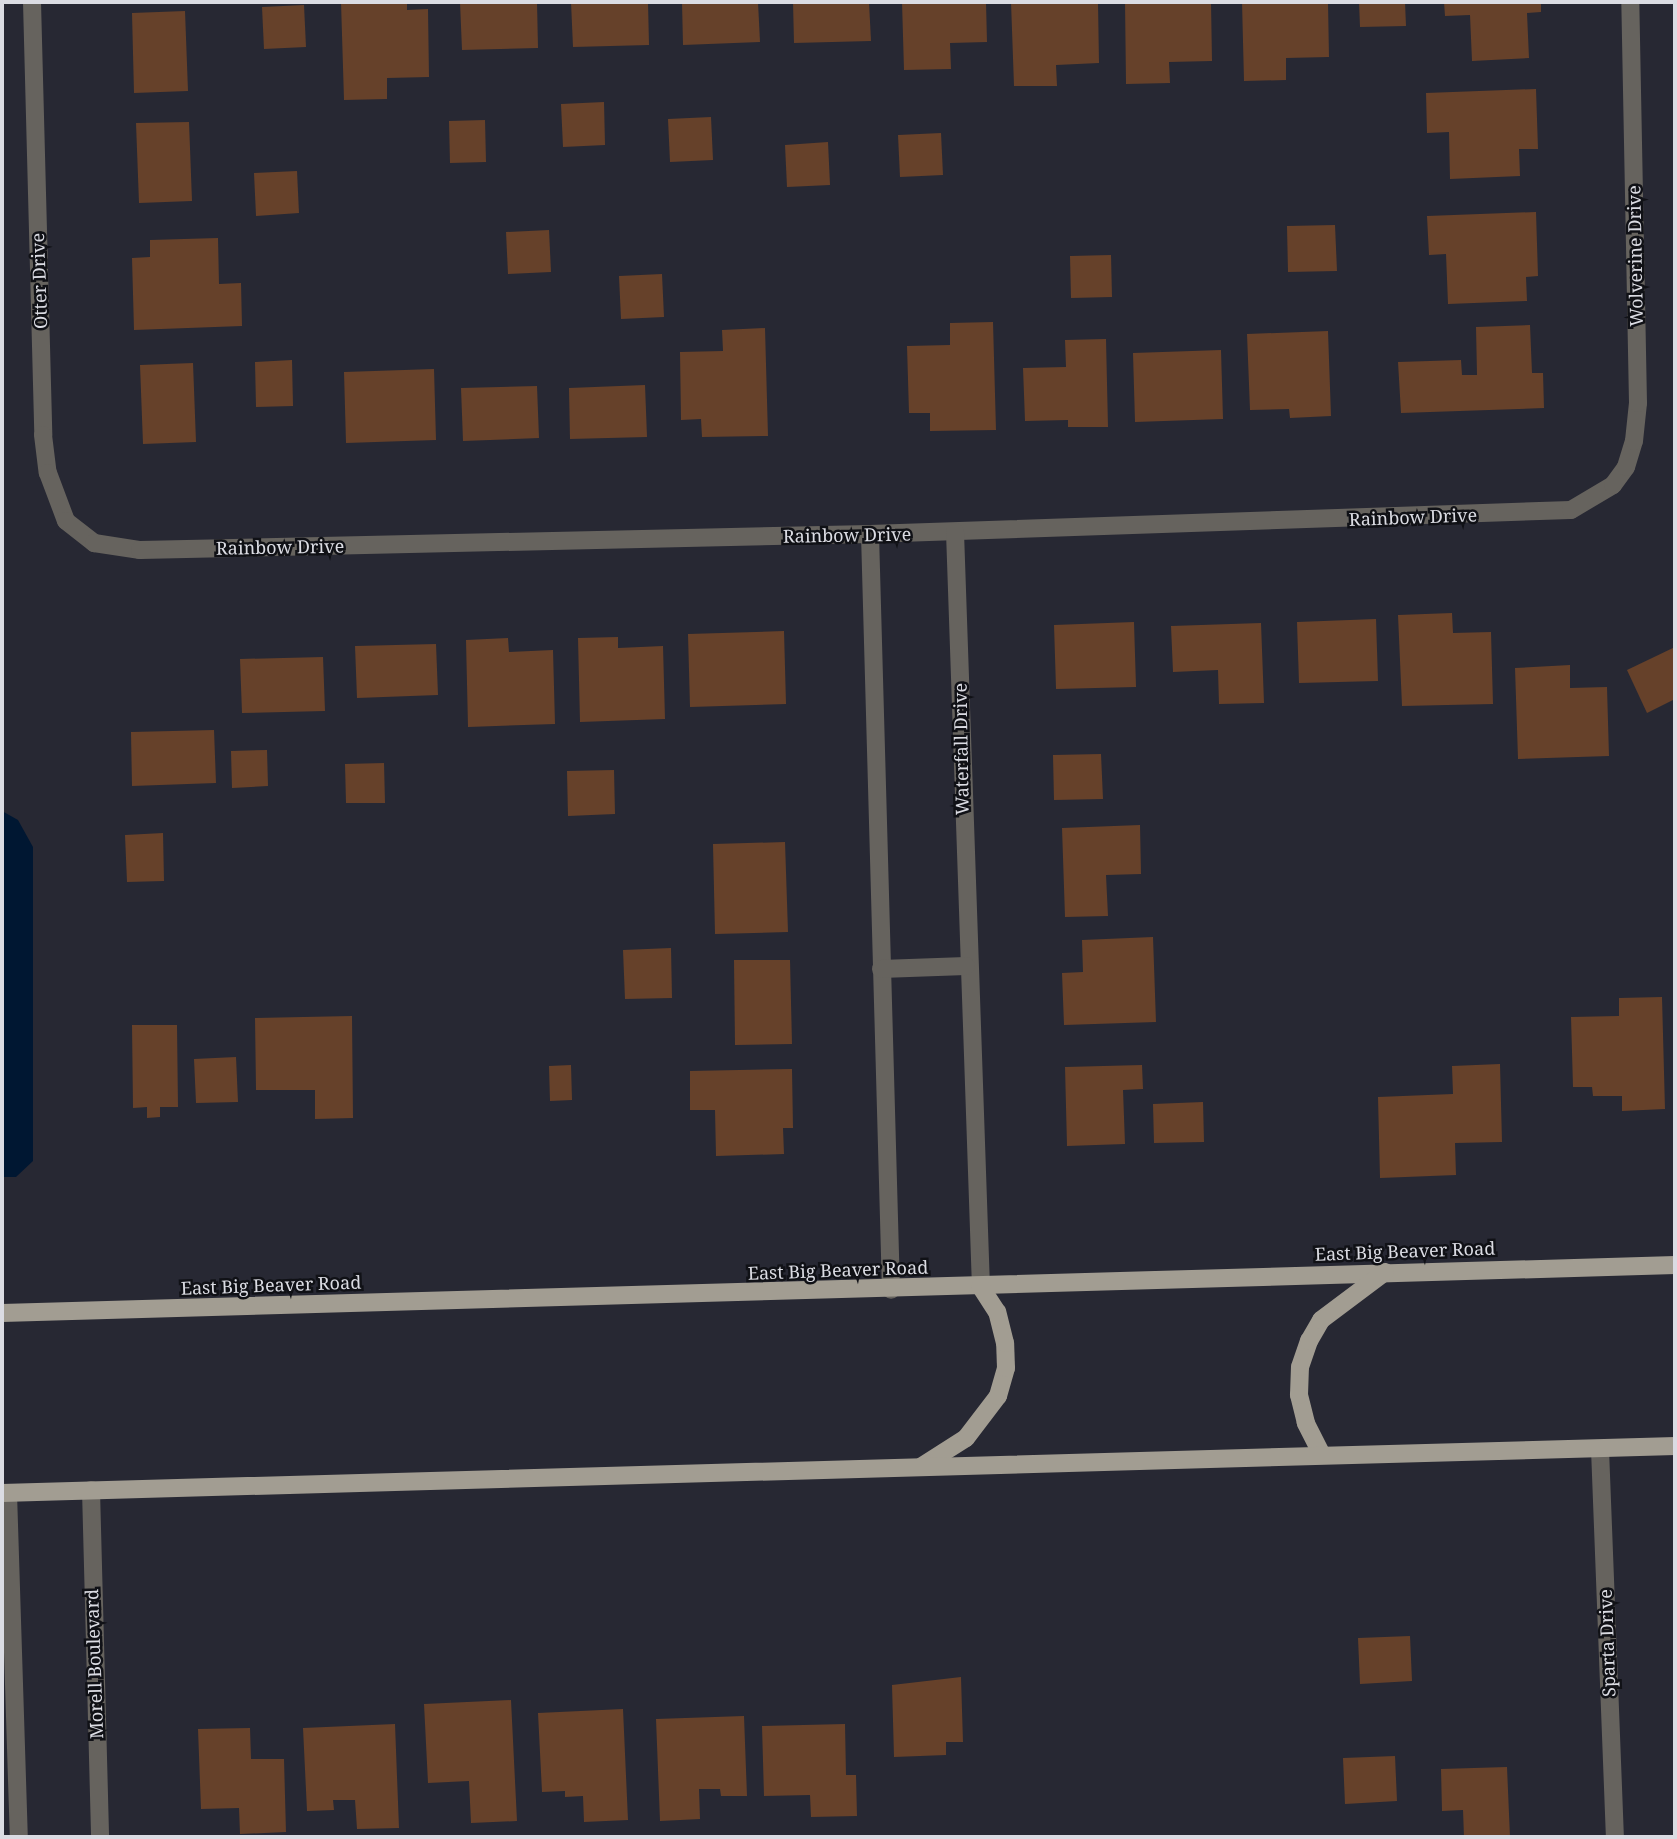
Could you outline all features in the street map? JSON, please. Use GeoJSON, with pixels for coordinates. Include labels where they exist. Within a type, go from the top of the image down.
{"type":"FeatureCollection","features":[{"type":"Feature","properties":{"kind":"main road","name":"East Big Beaver Road"},"geometry":{"type":"LineString","coordinates":[[2,1313],[891,1290],[1385,1272],[1675,1265]]}},
{"type":"Feature","properties":{"kind":"main road"},"geometry":{"type":"LineString","coordinates":[[1321,1453],[1306,1423],[1299,1395],[1300,1367],[1309,1341],[1321,1320],[1385,1272]]}},
{"type":"Feature","properties":{"kind":"main road"},"geometry":{"type":"LineString","coordinates":[[922,1466],[967,1438],[998,1396],[1006,1368],[1005,1343],[997,1312],[981,1287]]}},
{"type":"Feature","properties":{"kind":"main road"},"geometry":{"type":"LineString","coordinates":[[5,1493],[1321,1453],[1675,1446]]}},
{"type":"Feature","properties":{"kind":"street","name":"Otter Drive"},"geometry":{"type":"LineString","coordinates":[[32,2],[43,435],[53,496],[65,522],[94,543]]}},
{"type":"Feature","properties":{"kind":"street","name":"Wolverine Drive"},"geometry":{"type":"LineString","coordinates":[[1597,498],[1626,467],[1638,403],[1630,2]]}},
{"type":"Feature","properties":{"kind":"street","name":"Rainbow Drive"},"geometry":{"type":"LineString","coordinates":[[94,543],[140,550],[955,532],[1543,513],[1571,510],[1597,498]]}},
{"type":"Feature","properties":{"kind":"street","name":"Waterfall Drive"},"geometry":{"type":"LineString","coordinates":[[955,532],[967,966],[981,1287]]}},
{"type":"Feature","properties":{"kind":"street"},"geometry":{"type":"LineString","coordinates":[[870,534],[891,1290]]}},
{"type":"Feature","properties":{"kind":"street"},"geometry":{"type":"LineString","coordinates":[[881,969],[967,966]]}},
{"type":"Feature","properties":{"kind":"street","name":"Sparta Drive"},"geometry":{"type":"LineString","coordinates":[[1600,1449],[1615,1837]]}},
{"type":"Feature","properties":{"kind":"street","name":"Morell Boulevard"},"geometry":{"type":"LineString","coordinates":[[91,1490],[100,1837]]}},
{"type":"Feature","properties":{"kind":"street"},"geometry":{"type":"LineString","coordinates":[[5,1493],[19,1837]]}},
{"type":"Feature","properties":{"kind":"water"},"geometry":{"type":"Polygon","coordinates":[[[2,811],[18,820],[33,847],[33,1161],[16,1177],[2,1177],[2,811]]]}},
{"type":"Feature","properties":{"kind":"building"},"geometry":{"type":"Polygon","coordinates":[[[341,2],[407,2],[407,10],[428,9],[429,77],[387,78],[387,99],[344,100],[341,2]]]}},
{"type":"Feature","properties":{"kind":"building"},"geometry":{"type":"Polygon","coordinates":[[[460,2],[537,2],[538,48],[462,50],[460,2]]]}},
{"type":"Feature","properties":{"kind":"building"},"geometry":{"type":"Polygon","coordinates":[[[571,2],[648,2],[649,45],[573,47],[571,2]]]}},
{"type":"Feature","properties":{"kind":"building"},"geometry":{"type":"Polygon","coordinates":[[[682,2],[758,2],[760,42],[683,45],[682,2]]]}},
{"type":"Feature","properties":{"kind":"building"},"geometry":{"type":"Polygon","coordinates":[[[793,2],[869,2],[871,41],[794,43],[793,2]]]}},
{"type":"Feature","properties":{"kind":"building"},"geometry":{"type":"Polygon","coordinates":[[[902,2],[986,2],[987,42],[950,43],[951,69],[904,70],[902,2]]]}},
{"type":"Feature","properties":{"kind":"building"},"geometry":{"type":"Polygon","coordinates":[[[1011,2],[1098,2],[1099,63],[1056,65],[1057,86],[1014,86],[1011,2]]]}},
{"type":"Feature","properties":{"kind":"building"},"geometry":{"type":"Polygon","coordinates":[[[1125,2],[1211,2],[1212,61],[1169,62],[1170,83],[1126,84],[1125,2]]]}},
{"type":"Feature","properties":{"kind":"building"},"geometry":{"type":"Polygon","coordinates":[[[1242,2],[1328,2],[1329,57],[1286,58],[1286,80],[1244,81],[1242,2]]]}},
{"type":"Feature","properties":{"kind":"building"},"geometry":{"type":"Polygon","coordinates":[[[1359,2],[1405,2],[1406,26],[1360,27],[1359,2]]]}},
{"type":"Feature","properties":{"kind":"building"},"geometry":{"type":"Polygon","coordinates":[[[1444,2],[1541,2],[1541,12],[1527,13],[1529,58],[1472,61],[1470,15],[1445,16],[1444,2]]]}},
{"type":"Feature","properties":{"kind":"building"},"geometry":{"type":"Polygon","coordinates":[[[304,5],[306,47],[264,49],[262,7],[304,5]]]}},
{"type":"Feature","properties":{"kind":"building"},"geometry":{"type":"Polygon","coordinates":[[[185,11],[188,91],[134,93],[132,13],[185,11]]]}},
{"type":"Feature","properties":{"kind":"building"},"geometry":{"type":"Polygon","coordinates":[[[1536,89],[1538,149],[1519,149],[1520,176],[1450,179],[1449,132],[1427,133],[1426,93],[1536,89]]]}},
{"type":"Feature","properties":{"kind":"building"},"geometry":{"type":"Polygon","coordinates":[[[604,102],[605,145],[563,147],[561,104],[604,102]]]}},
{"type":"Feature","properties":{"kind":"building"},"geometry":{"type":"Polygon","coordinates":[[[711,117],[713,160],[670,162],[668,119],[711,117]]]}},
{"type":"Feature","properties":{"kind":"building"},"geometry":{"type":"Polygon","coordinates":[[[485,120],[486,162],[450,163],[449,121],[485,120]]]}},
{"type":"Feature","properties":{"kind":"building"},"geometry":{"type":"Polygon","coordinates":[[[189,122],[192,201],[139,203],[136,123],[189,122]]]}},
{"type":"Feature","properties":{"kind":"building"},"geometry":{"type":"Polygon","coordinates":[[[941,133],[943,175],[900,177],[898,135],[941,133]]]}},
{"type":"Feature","properties":{"kind":"building"},"geometry":{"type":"Polygon","coordinates":[[[828,142],[830,185],[787,187],[785,145],[828,142]]]}},
{"type":"Feature","properties":{"kind":"building"},"geometry":{"type":"Polygon","coordinates":[[[297,171],[299,213],[256,216],[254,173],[297,171]]]}},
{"type":"Feature","properties":{"kind":"building"},"geometry":{"type":"Polygon","coordinates":[[[1536,212],[1538,276],[1526,277],[1527,301],[1448,304],[1446,254],[1429,255],[1427,216],[1536,212]]]}},
{"type":"Feature","properties":{"kind":"building"},"geometry":{"type":"Polygon","coordinates":[[[1335,225],[1337,271],[1288,272],[1287,226],[1335,225]]]}},
{"type":"Feature","properties":{"kind":"building"},"geometry":{"type":"Polygon","coordinates":[[[549,230],[551,272],[508,274],[506,232],[549,230]]]}},
{"type":"Feature","properties":{"kind":"building"},"geometry":{"type":"Polygon","coordinates":[[[218,238],[219,284],[241,283],[242,326],[134,330],[132,258],[150,257],[150,240],[218,238]]]}},
{"type":"Feature","properties":{"kind":"building"},"geometry":{"type":"Polygon","coordinates":[[[1111,255],[1112,297],[1071,298],[1070,256],[1111,255]]]}},
{"type":"Feature","properties":{"kind":"building"},"geometry":{"type":"Polygon","coordinates":[[[662,274],[664,317],[621,319],[619,276],[662,274]]]}},
{"type":"Feature","properties":{"kind":"building"},"geometry":{"type":"Polygon","coordinates":[[[993,322],[996,430],[930,431],[930,413],[909,413],[907,346],[950,345],[950,323],[993,322]]]}},
{"type":"Feature","properties":{"kind":"building"},"geometry":{"type":"Polygon","coordinates":[[[1530,325],[1532,373],[1543,373],[1544,408],[1401,413],[1398,362],[1461,360],[1462,375],[1477,375],[1476,327],[1530,325]]]}},
{"type":"Feature","properties":{"kind":"building"},"geometry":{"type":"Polygon","coordinates":[[[765,328],[768,436],[702,437],[701,419],[681,420],[680,352],[723,351],[722,330],[765,328]]]}},
{"type":"Feature","properties":{"kind":"building"},"geometry":{"type":"Polygon","coordinates":[[[1328,331],[1331,416],[1290,418],[1289,409],[1250,410],[1247,334],[1328,331]]]}},
{"type":"Feature","properties":{"kind":"building"},"geometry":{"type":"Polygon","coordinates":[[[1106,339],[1108,427],[1068,427],[1068,420],[1025,421],[1023,368],[1066,367],[1065,340],[1106,339]]]}},
{"type":"Feature","properties":{"kind":"building"},"geometry":{"type":"Polygon","coordinates":[[[1221,350],[1223,419],[1135,422],[1133,353],[1221,350]]]}},
{"type":"Feature","properties":{"kind":"building"},"geometry":{"type":"Polygon","coordinates":[[[292,360],[293,406],[256,407],[255,362],[292,360]]]}},
{"type":"Feature","properties":{"kind":"building"},"geometry":{"type":"Polygon","coordinates":[[[193,363],[196,442],[143,444],[140,365],[193,363]]]}},
{"type":"Feature","properties":{"kind":"building"},"geometry":{"type":"Polygon","coordinates":[[[434,369],[436,440],[346,443],[344,372],[434,369]]]}},
{"type":"Feature","properties":{"kind":"building"},"geometry":{"type":"Polygon","coordinates":[[[645,385],[647,437],[570,439],[569,388],[645,385]]]}},
{"type":"Feature","properties":{"kind":"building"},"geometry":{"type":"Polygon","coordinates":[[[537,386],[539,438],[463,441],[461,388],[537,386]]]}},
{"type":"Feature","properties":{"kind":"building"},"geometry":{"type":"Polygon","coordinates":[[[1452,613],[1453,633],[1491,632],[1493,704],[1402,706],[1398,615],[1452,613]]]}},
{"type":"Feature","properties":{"kind":"building"},"geometry":{"type":"Polygon","coordinates":[[[1376,619],[1378,681],[1299,683],[1297,622],[1376,619]]]}},
{"type":"Feature","properties":{"kind":"building"},"geometry":{"type":"Polygon","coordinates":[[[1134,622],[1136,687],[1056,689],[1054,625],[1134,622]]]}},
{"type":"Feature","properties":{"kind":"building"},"geometry":{"type":"Polygon","coordinates":[[[1261,623],[1264,703],[1219,704],[1218,670],[1173,672],[1171,626],[1261,623]]]}},
{"type":"Feature","properties":{"kind":"building"},"geometry":{"type":"Polygon","coordinates":[[[784,631],[786,704],[690,707],[688,634],[784,631]]]}},
{"type":"Feature","properties":{"kind":"building"},"geometry":{"type":"Polygon","coordinates":[[[618,637],[618,648],[663,646],[665,719],[580,722],[578,638],[618,637]]]}},
{"type":"Feature","properties":{"kind":"building"},"geometry":{"type":"Polygon","coordinates":[[[508,638],[509,652],[553,650],[555,724],[468,727],[466,640],[508,638]]]}},
{"type":"Feature","properties":{"kind":"building"},"geometry":{"type":"Polygon","coordinates":[[[436,644],[438,695],[357,698],[355,646],[436,644]]]}},
{"type":"Feature","properties":{"kind":"building"},"geometry":{"type":"Polygon","coordinates":[[[1675,647],[1675,699],[1647,713],[1627,670],[1675,647]]]}},
{"type":"Feature","properties":{"kind":"building"},"geometry":{"type":"Polygon","coordinates":[[[323,657],[325,711],[242,713],[240,659],[323,657]]]}},
{"type":"Feature","properties":{"kind":"building"},"geometry":{"type":"Polygon","coordinates":[[[1570,665],[1570,688],[1607,687],[1609,756],[1518,759],[1515,668],[1570,665]]]}},
{"type":"Feature","properties":{"kind":"building"},"geometry":{"type":"Polygon","coordinates":[[[214,730],[216,783],[132,786],[131,732],[214,730]]]}},
{"type":"Feature","properties":{"kind":"building"},"geometry":{"type":"Polygon","coordinates":[[[267,750],[268,786],[232,788],[231,751],[267,750]]]}},
{"type":"Feature","properties":{"kind":"building"},"geometry":{"type":"Polygon","coordinates":[[[1101,754],[1103,799],[1054,800],[1053,755],[1101,754]]]}},
{"type":"Feature","properties":{"kind":"building"},"geometry":{"type":"Polygon","coordinates":[[[384,763],[385,803],[346,803],[345,764],[384,763]]]}},
{"type":"Feature","properties":{"kind":"building"},"geometry":{"type":"Polygon","coordinates":[[[614,770],[615,814],[568,816],[567,771],[614,770]]]}},
{"type":"Feature","properties":{"kind":"building"},"geometry":{"type":"Polygon","coordinates":[[[1140,825],[1141,874],[1106,875],[1108,916],[1065,917],[1062,828],[1140,825]]]}},
{"type":"Feature","properties":{"kind":"building"},"geometry":{"type":"Polygon","coordinates":[[[163,833],[164,881],[127,882],[125,835],[163,833]]]}},
{"type":"Feature","properties":{"kind":"building"},"geometry":{"type":"Polygon","coordinates":[[[785,842],[788,932],[715,934],[713,844],[785,842]]]}},
{"type":"Feature","properties":{"kind":"building"},"geometry":{"type":"Polygon","coordinates":[[[1153,937],[1156,1022],[1064,1025],[1062,973],[1083,972],[1082,940],[1153,937]]]}},
{"type":"Feature","properties":{"kind":"building"},"geometry":{"type":"Polygon","coordinates":[[[671,948],[672,998],[625,999],[623,950],[671,948]]]}},
{"type":"Feature","properties":{"kind":"building"},"geometry":{"type":"Polygon","coordinates":[[[734,960],[790,960],[792,1044],[735,1045],[734,960]]]}},
{"type":"Feature","properties":{"kind":"building"},"geometry":{"type":"Polygon","coordinates":[[[1662,997],[1665,1109],[1622,1111],[1622,1096],[1593,1096],[1592,1087],[1573,1087],[1571,1017],[1619,1016],[1619,998],[1662,997]]]}},
{"type":"Feature","properties":{"kind":"building"},"geometry":{"type":"Polygon","coordinates":[[[352,1016],[353,1118],[315,1119],[315,1090],[256,1090],[255,1018],[352,1016]]]}},
{"type":"Feature","properties":{"kind":"building"},"geometry":{"type":"Polygon","coordinates":[[[132,1025],[177,1025],[178,1107],[160,1107],[160,1117],[147,1118],[147,1107],[133,1108],[132,1025]]]}},
{"type":"Feature","properties":{"kind":"building"},"geometry":{"type":"Polygon","coordinates":[[[236,1057],[238,1102],[196,1103],[194,1059],[236,1057]]]}},
{"type":"Feature","properties":{"kind":"building"},"geometry":{"type":"Polygon","coordinates":[[[1500,1064],[1502,1142],[1455,1143],[1456,1175],[1380,1178],[1378,1097],[1453,1094],[1452,1066],[1500,1064]]]}},
{"type":"Feature","properties":{"kind":"building"},"geometry":{"type":"Polygon","coordinates":[[[571,1065],[572,1100],[550,1101],[549,1066],[571,1065]]]}},
{"type":"Feature","properties":{"kind":"building"},"geometry":{"type":"Polygon","coordinates":[[[1142,1065],[1143,1089],[1123,1090],[1125,1144],[1067,1146],[1065,1067],[1142,1065]]]}},
{"type":"Feature","properties":{"kind":"building"},"geometry":{"type":"Polygon","coordinates":[[[792,1069],[793,1128],[783,1128],[784,1154],[716,1156],[715,1110],[690,1110],[690,1071],[792,1069]]]}},
{"type":"Feature","properties":{"kind":"building"},"geometry":{"type":"Polygon","coordinates":[[[1203,1102],[1204,1142],[1154,1143],[1153,1104],[1203,1102]]]}},
{"type":"Feature","properties":{"kind":"building"},"geometry":{"type":"Polygon","coordinates":[[[1410,1636],[1412,1681],[1360,1684],[1358,1638],[1410,1636]]]}},
{"type":"Feature","properties":{"kind":"building"},"geometry":{"type":"Polygon","coordinates":[[[961,1677],[963,1742],[946,1742],[946,1755],[894,1757],[892,1685],[961,1677]]]}},
{"type":"Feature","properties":{"kind":"building"},"geometry":{"type":"Polygon","coordinates":[[[511,1700],[517,1821],[471,1823],[469,1781],[428,1783],[424,1704],[511,1700]]]}},
{"type":"Feature","properties":{"kind":"building"},"geometry":{"type":"Polygon","coordinates":[[[623,1709],[628,1820],[584,1822],[583,1796],[565,1797],[565,1791],[542,1792],[538,1713],[623,1709]]]}},
{"type":"Feature","properties":{"kind":"building"},"geometry":{"type":"Polygon","coordinates":[[[744,1716],[747,1796],[721,1796],[720,1789],[699,1789],[700,1819],[660,1821],[656,1719],[744,1716]]]}},
{"type":"Feature","properties":{"kind":"building"},"geometry":{"type":"Polygon","coordinates":[[[395,1724],[399,1828],[357,1829],[355,1800],[333,1800],[334,1810],[307,1811],[303,1728],[395,1724]]]}},
{"type":"Feature","properties":{"kind":"building"},"geometry":{"type":"Polygon","coordinates":[[[845,1724],[846,1775],[856,1775],[857,1816],[811,1817],[810,1795],[764,1796],[762,1726],[845,1724]]]}},
{"type":"Feature","properties":{"kind":"building"},"geometry":{"type":"Polygon","coordinates":[[[250,1728],[251,1759],[284,1759],[286,1832],[240,1834],[239,1808],[201,1809],[198,1729],[250,1728]]]}},
{"type":"Feature","properties":{"kind":"building"},"geometry":{"type":"Polygon","coordinates":[[[1395,1756],[1397,1801],[1345,1804],[1343,1758],[1395,1756]]]}},
{"type":"Feature","properties":{"kind":"building"},"geometry":{"type":"Polygon","coordinates":[[[1507,1767],[1510,1837],[1464,1837],[1463,1810],[1442,1811],[1441,1769],[1507,1767]]]}}]}
